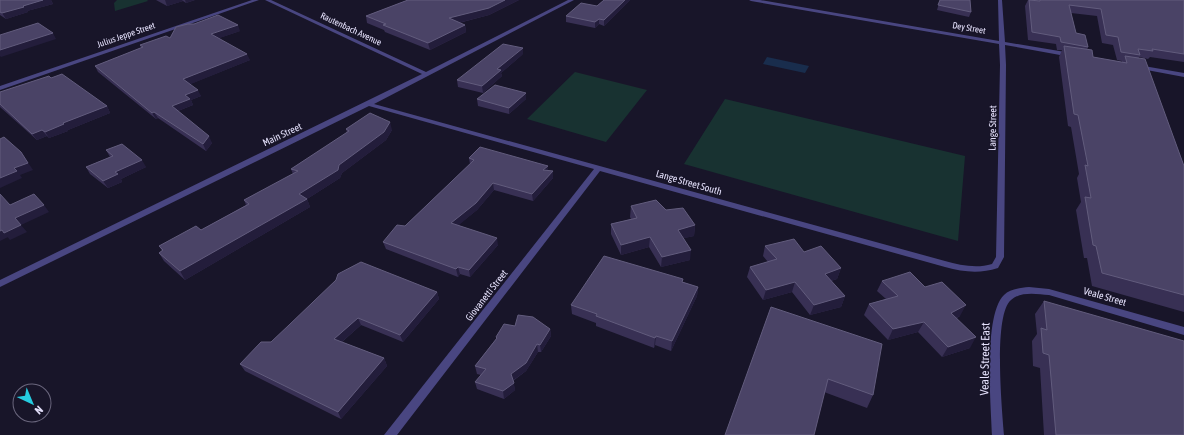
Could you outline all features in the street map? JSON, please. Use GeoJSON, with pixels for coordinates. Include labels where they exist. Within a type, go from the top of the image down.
{"type":"FeatureCollection","features":[{"type":"Feature","properties":{"kind":"street","name":"Julius Jeppe Street"},"geometry":{"type":"LineString","coordinates":[[0,88],[257,0]]}},
{"type":"Feature","properties":{"kind":"street","name":"Rautenbach Avenue"},"geometry":{"type":"LineString","coordinates":[[268,0],[426,74]]}},
{"type":"Feature","properties":{"kind":"street","name":"Main Street"},"geometry":{"type":"LineString","coordinates":[[0,284],[368,104],[572,0]]}},
{"type":"Feature","properties":{"kind":"street","name":"Dey Street"},"geometry":{"type":"LineString","coordinates":[[751,0],[1074,56]]}},
{"type":"Feature","properties":{"kind":"street","name":"Lange Street"},"geometry":{"type":"LineString","coordinates":[[1000,0],[1003,43],[1000,257]]}},
{"type":"Feature","properties":{"kind":"street"},"geometry":{"type":"LineString","coordinates":[[1129,66],[1184,75]]}},
{"type":"Feature","properties":{"kind":"street","name":"Lange Street South"},"geometry":{"type":"LineString","coordinates":[[368,104],[598,169],[967,270],[990,268],[995,266],[1000,257]]}},
{"type":"Feature","properties":{"kind":"street","name":"Giovanetti Street"},"geometry":{"type":"LineString","coordinates":[[390,435],[598,169]]}},
{"type":"Feature","properties":{"kind":"street","name":"Veale Street"},"geometry":{"type":"LineString","coordinates":[[1018,291],[1040,291],[1064,296],[1184,331]]}},
{"type":"Feature","properties":{"kind":"street","name":"Veale Street East"},"geometry":{"type":"LineString","coordinates":[[998,435],[997,322],[1001,304],[1009,296],[1018,291]]}},
{"type":"Feature","properties":{"kind":"green space"},"geometry":{"type":"Polygon","coordinates":[[[117,0],[148,1],[115,11],[114,3],[117,0]]]}},
{"type":"Feature","properties":{"kind":"green space"},"geometry":{"type":"Polygon","coordinates":[[[575,72],[647,90],[606,142],[527,119],[575,72]]]}},
{"type":"Feature","properties":{"kind":"green space"},"geometry":{"type":"Polygon","coordinates":[[[725,99],[965,156],[958,241],[684,164],[725,99]]]}},
{"type":"Feature","properties":{"kind":"water"},"geometry":{"type":"Polygon","coordinates":[[[767,57],[809,66],[805,73],[763,64],[767,57]]]}},
{"type":"Feature","properties":{"kind":"building"},"geometry":{"type":"Polygon","coordinates":[[[0,0],[43,0],[2,13],[0,12],[0,0]]]}},
{"type":"Feature","properties":{"kind":"building"},"geometry":{"type":"Polygon","coordinates":[[[408,0],[505,0],[489,8],[449,18],[465,25],[428,43],[383,25],[386,24],[366,16],[408,0]]]}},
{"type":"Feature","properties":{"kind":"building"},"geometry":{"type":"Polygon","coordinates":[[[604,0],[625,0],[604,20],[599,19],[595,22],[566,16],[581,3],[597,6],[604,0]]]}},
{"type":"Feature","properties":{"kind":"building"},"geometry":{"type":"Polygon","coordinates":[[[940,0],[970,0],[971,12],[938,5],[940,0]]]}},
{"type":"Feature","properties":{"kind":"building"},"geometry":{"type":"Polygon","coordinates":[[[1029,0],[1184,0],[1184,54],[1152,49],[1153,51],[1138,49],[1140,55],[1121,52],[1118,37],[1106,35],[1101,9],[1069,5],[1076,33],[1085,35],[1088,47],[1061,42],[1060,37],[1032,32],[1029,0]]]}},
{"type":"Feature","properties":{"kind":"building"},"geometry":{"type":"Polygon","coordinates":[[[218,15],[238,25],[211,34],[247,54],[183,79],[198,90],[185,95],[190,99],[172,106],[209,136],[203,144],[154,112],[152,113],[95,66],[143,47],[140,45],[166,36],[170,38],[176,27],[194,24],[218,15]]]}},
{"type":"Feature","properties":{"kind":"building"},"geometry":{"type":"Polygon","coordinates":[[[38,23],[53,33],[0,50],[0,35],[38,23]]]}},
{"type":"Feature","properties":{"kind":"building"},"geometry":{"type":"Polygon","coordinates":[[[503,44],[523,48],[497,69],[501,70],[482,86],[457,80],[503,44]]]}},
{"type":"Feature","properties":{"kind":"building"},"geometry":{"type":"Polygon","coordinates":[[[1064,46],[1092,50],[1093,57],[1127,63],[1125,56],[1145,59],[1184,166],[1184,295],[1102,273],[1096,246],[1093,245],[1085,197],[1091,198],[1085,165],[1088,166],[1078,115],[1074,114],[1064,46]]]}},
{"type":"Feature","properties":{"kind":"building"},"geometry":{"type":"Polygon","coordinates":[[[62,74],[107,106],[63,123],[64,124],[45,132],[42,130],[32,134],[0,104],[0,92],[49,76],[51,78],[62,74]]]}},
{"type":"Feature","properties":{"kind":"building"},"geometry":{"type":"Polygon","coordinates":[[[495,85],[526,93],[509,108],[477,99],[495,85]]]}},
{"type":"Feature","properties":{"kind":"building"},"geometry":{"type":"Polygon","coordinates":[[[370,113],[390,122],[384,132],[339,165],[338,170],[299,194],[307,199],[180,271],[159,253],[163,250],[159,246],[196,226],[201,230],[249,204],[244,200],[298,171],[291,169],[349,131],[346,129],[370,113]]]}},
{"type":"Feature","properties":{"kind":"building"},"geometry":{"type":"Polygon","coordinates":[[[4,137],[21,152],[28,163],[14,168],[17,171],[0,178],[0,139],[4,137]]]}},
{"type":"Feature","properties":{"kind":"building"},"geometry":{"type":"Polygon","coordinates":[[[122,144],[142,160],[115,172],[118,174],[103,181],[86,167],[113,156],[106,150],[122,144]]]}},
{"type":"Feature","properties":{"kind":"building"},"geometry":{"type":"Polygon","coordinates":[[[480,147],[548,166],[543,170],[553,171],[532,194],[493,183],[476,203],[451,223],[497,238],[469,270],[458,267],[456,269],[383,242],[397,225],[405,226],[474,160],[469,158],[480,147]]]}},
{"type":"Feature","properties":{"kind":"building"},"geometry":{"type":"Polygon","coordinates":[[[0,194],[10,205],[34,194],[44,205],[15,218],[21,225],[4,233],[2,230],[0,231],[0,194]]]}},
{"type":"Feature","properties":{"kind":"building"},"geometry":{"type":"Polygon","coordinates":[[[656,200],[666,210],[683,208],[695,225],[678,230],[691,250],[662,257],[650,237],[621,245],[611,224],[637,218],[631,206],[656,200]]]}},
{"type":"Feature","properties":{"kind":"building"},"geometry":{"type":"Polygon","coordinates":[[[794,239],[804,252],[821,246],[841,268],[825,274],[845,296],[814,305],[795,282],[766,290],[750,267],[777,259],[765,246],[794,239]]]}},
{"type":"Feature","properties":{"kind":"building"},"geometry":{"type":"Polygon","coordinates":[[[604,256],[683,279],[682,282],[698,287],[672,341],[656,336],[655,338],[571,305],[604,256]]]}},
{"type":"Feature","properties":{"kind":"building"},"geometry":{"type":"Polygon","coordinates":[[[361,262],[437,292],[400,335],[358,318],[334,339],[384,358],[338,412],[240,364],[261,342],[271,342],[336,280],[338,274],[361,262]]]}},
{"type":"Feature","properties":{"kind":"building"},"geometry":{"type":"Polygon","coordinates":[[[910,272],[925,287],[942,282],[966,305],[951,313],[976,337],[948,347],[924,322],[893,329],[869,304],[898,296],[882,281],[910,272]]]}},
{"type":"Feature","properties":{"kind":"building"},"geometry":{"type":"Polygon","coordinates":[[[1044,301],[1184,341],[1184,435],[1056,435],[1049,355],[1043,353],[1041,328],[1047,330],[1044,301]]]}},
{"type":"Feature","properties":{"kind":"building"},"geometry":{"type":"Polygon","coordinates":[[[771,307],[882,344],[873,395],[828,379],[814,435],[725,435],[771,307]]]}},
{"type":"Feature","properties":{"kind":"building"},"geometry":{"type":"Polygon","coordinates":[[[518,315],[533,317],[550,329],[540,345],[537,344],[526,363],[511,374],[514,383],[503,391],[475,382],[486,369],[475,366],[497,338],[496,337],[504,324],[515,326],[518,315]]]}}]}
